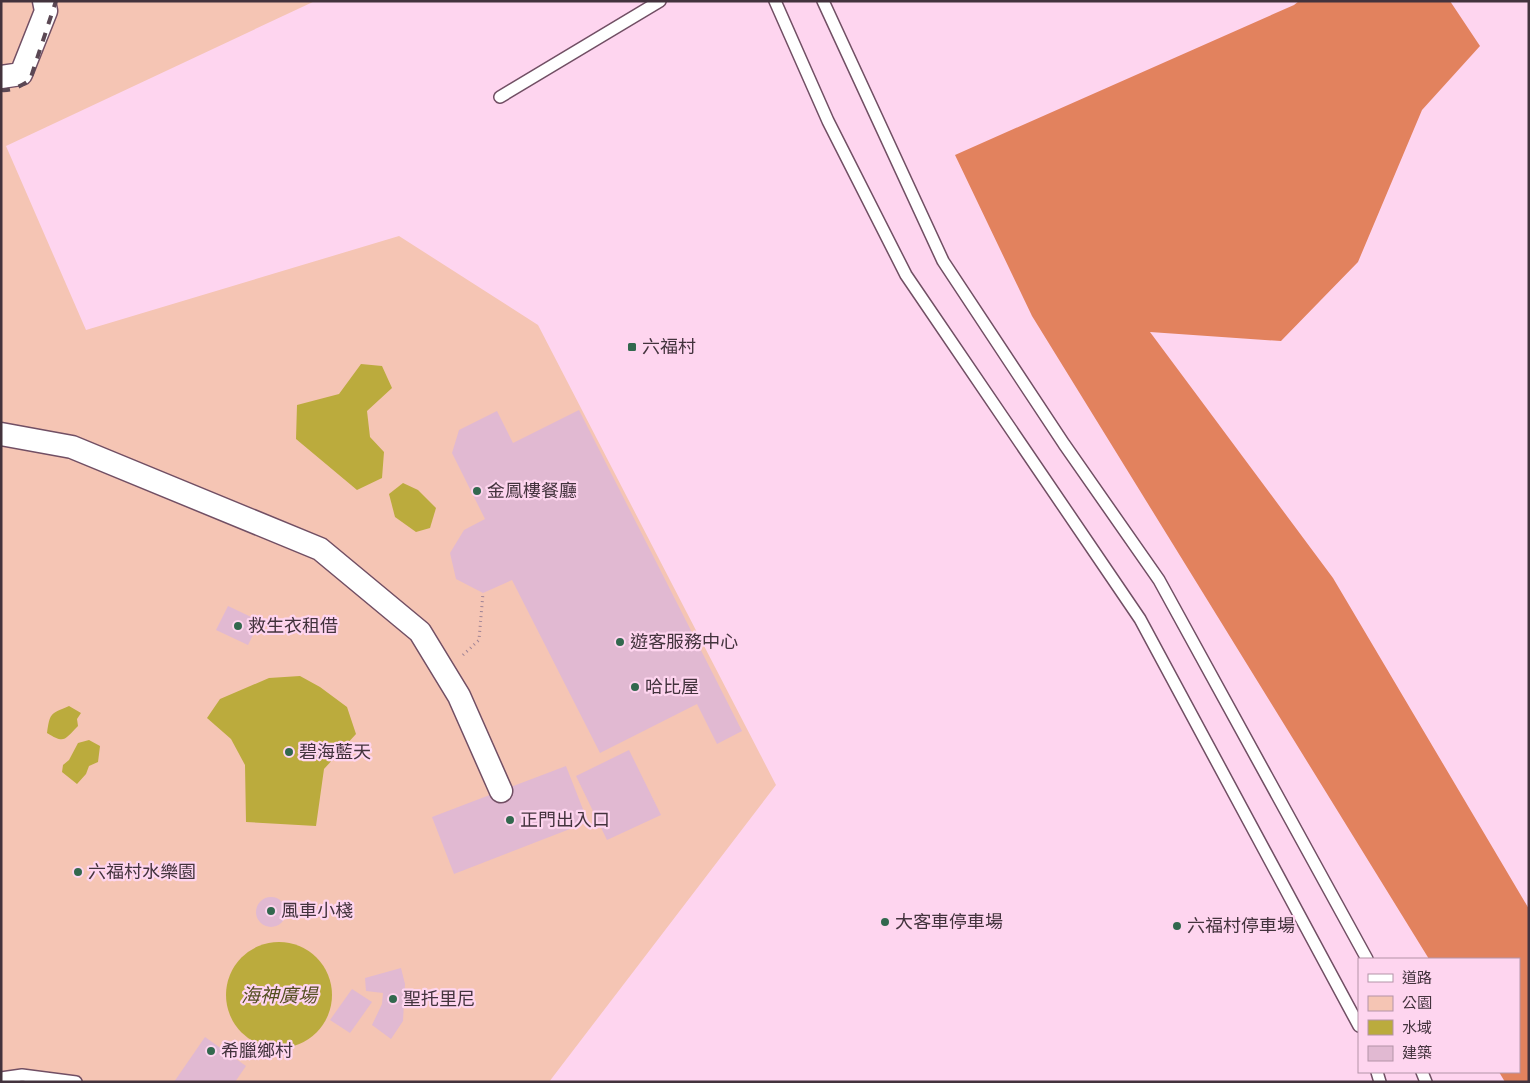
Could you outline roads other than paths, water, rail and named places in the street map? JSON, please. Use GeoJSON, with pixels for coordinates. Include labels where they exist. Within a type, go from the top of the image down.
{"type":"FeatureCollection","features":[{"type":"Feature","properties":{"kind":"street"},"geometry":{"type":"LineString","coordinates":[[1,77],[21,74],[46,11],[44,1]]}},
{"type":"Feature","properties":{"kind":"street"},"geometry":{"type":"LineString","coordinates":[[1,434],[72,446],[320,549],[420,632],[459,696],[501,791]]}},
{"type":"Feature","properties":{"kind":"lane"},"geometry":{"type":"LineString","coordinates":[[637,15],[641,1]]}},
{"type":"Feature","properties":{"kind":"lane"},"geometry":{"type":"LineString","coordinates":[[500,97],[660,1]]}},
{"type":"Feature","properties":{"kind":"lane"},"geometry":{"type":"LineString","coordinates":[[775,1],[828,121],[906,275],[1140,619],[1358,1024]]}},
{"type":"Feature","properties":{"kind":"lane"},"geometry":{"type":"LineString","coordinates":[[823,1],[943,261],[1064,444],[1159,580],[1366,958]]}},
{"type":"Feature","properties":{"kind":"lane"},"geometry":{"type":"LineString","coordinates":[[1,1078],[22,1074],[76,1082]]}},
{"type":"Feature","properties":{"kind":"water"},"geometry":{"type":"Polygon","coordinates":[[[361,364],[382,366],[392,388],[367,411],[370,437],[384,452],[382,478],[357,490],[296,439],[297,405],[339,394],[361,364]]]}},
{"type":"Feature","properties":{"kind":"water"},"geometry":{"type":"Polygon","coordinates":[[[403,483],[418,490],[436,508],[430,528],[416,532],[395,517],[389,494],[403,483]]]}},
{"type":"Feature","properties":{"kind":"water","name":"碧海藍天"},"geometry":{"type":"Polygon","coordinates":[[[300,676],[320,687],[347,707],[356,734],[324,769],[316,826],[246,822],[245,765],[231,739],[207,718],[220,699],[269,678],[300,676]]]}},
{"type":"Feature","properties":{"kind":"water"},"geometry":{"type":"Polygon","coordinates":[[[69,706],[81,713],[77,719],[78,726],[64,739],[57,739],[47,733],[50,718],[54,713],[69,706]]]}},
{"type":"Feature","properties":{"kind":"water"},"geometry":{"type":"Polygon","coordinates":[[[89,740],[100,746],[98,762],[89,766],[86,774],[77,784],[62,772],[63,765],[69,760],[78,743],[89,740]]]}},
{"type":"Feature","properties":{"kind":"water","name":"海神廣場"},"geometry":{"type":"Polygon","coordinates":[[[279,942],[299,946],[317,957],[328,975],[332,995],[328,1015],[317,1033],[299,1044],[279,1048],[259,1044],[241,1033],[230,1015],[226,995],[230,975],[241,957],[259,946],[279,942]]]}},
{"type":"Feature","properties":{"kind":"railway"},"geometry":{"type":"LineString","coordinates":[[1,90],[16,88],[30,80],[56,1]]}},
{"type":"Feature","properties":{"kind":"place","name":"六福村"},"geometry":{"type":"Point","coordinates":[632,347]}},
{"type":"Feature","properties":{"kind":"place","name":"金鳳樓餐廳"},"geometry":{"type":"Point","coordinates":[477,491]}},
{"type":"Feature","properties":{"kind":"place","name":"救生衣租借"},"geometry":{"type":"Point","coordinates":[238,626]}},
{"type":"Feature","properties":{"kind":"place","name":"遊客服務中心"},"geometry":{"type":"Point","coordinates":[620,642]}},
{"type":"Feature","properties":{"kind":"place","name":"哈比屋"},"geometry":{"type":"Point","coordinates":[635,687]}},
{"type":"Feature","properties":{"kind":"place","name":"碧海藍天"},"geometry":{"type":"Point","coordinates":[289,752]}},
{"type":"Feature","properties":{"kind":"place","name":"正門出入口"},"geometry":{"type":"Point","coordinates":[510,820]}},
{"type":"Feature","properties":{"kind":"place","name":"六福村水樂園"},"geometry":{"type":"Point","coordinates":[78,872]}},
{"type":"Feature","properties":{"kind":"place","name":"風車小棧"},"geometry":{"type":"Point","coordinates":[271,911]}},
{"type":"Feature","properties":{"kind":"place","name":"大客車停車場"},"geometry":{"type":"Point","coordinates":[885,922]}},
{"type":"Feature","properties":{"kind":"place","name":"六福村停車場"},"geometry":{"type":"Point","coordinates":[1177,926]}},
{"type":"Feature","properties":{"kind":"place","name":"聖托里尼"},"geometry":{"type":"Point","coordinates":[393,999]}},
{"type":"Feature","properties":{"kind":"place","name":"希臘鄉村"},"geometry":{"type":"Point","coordinates":[211,1051]}}]}
